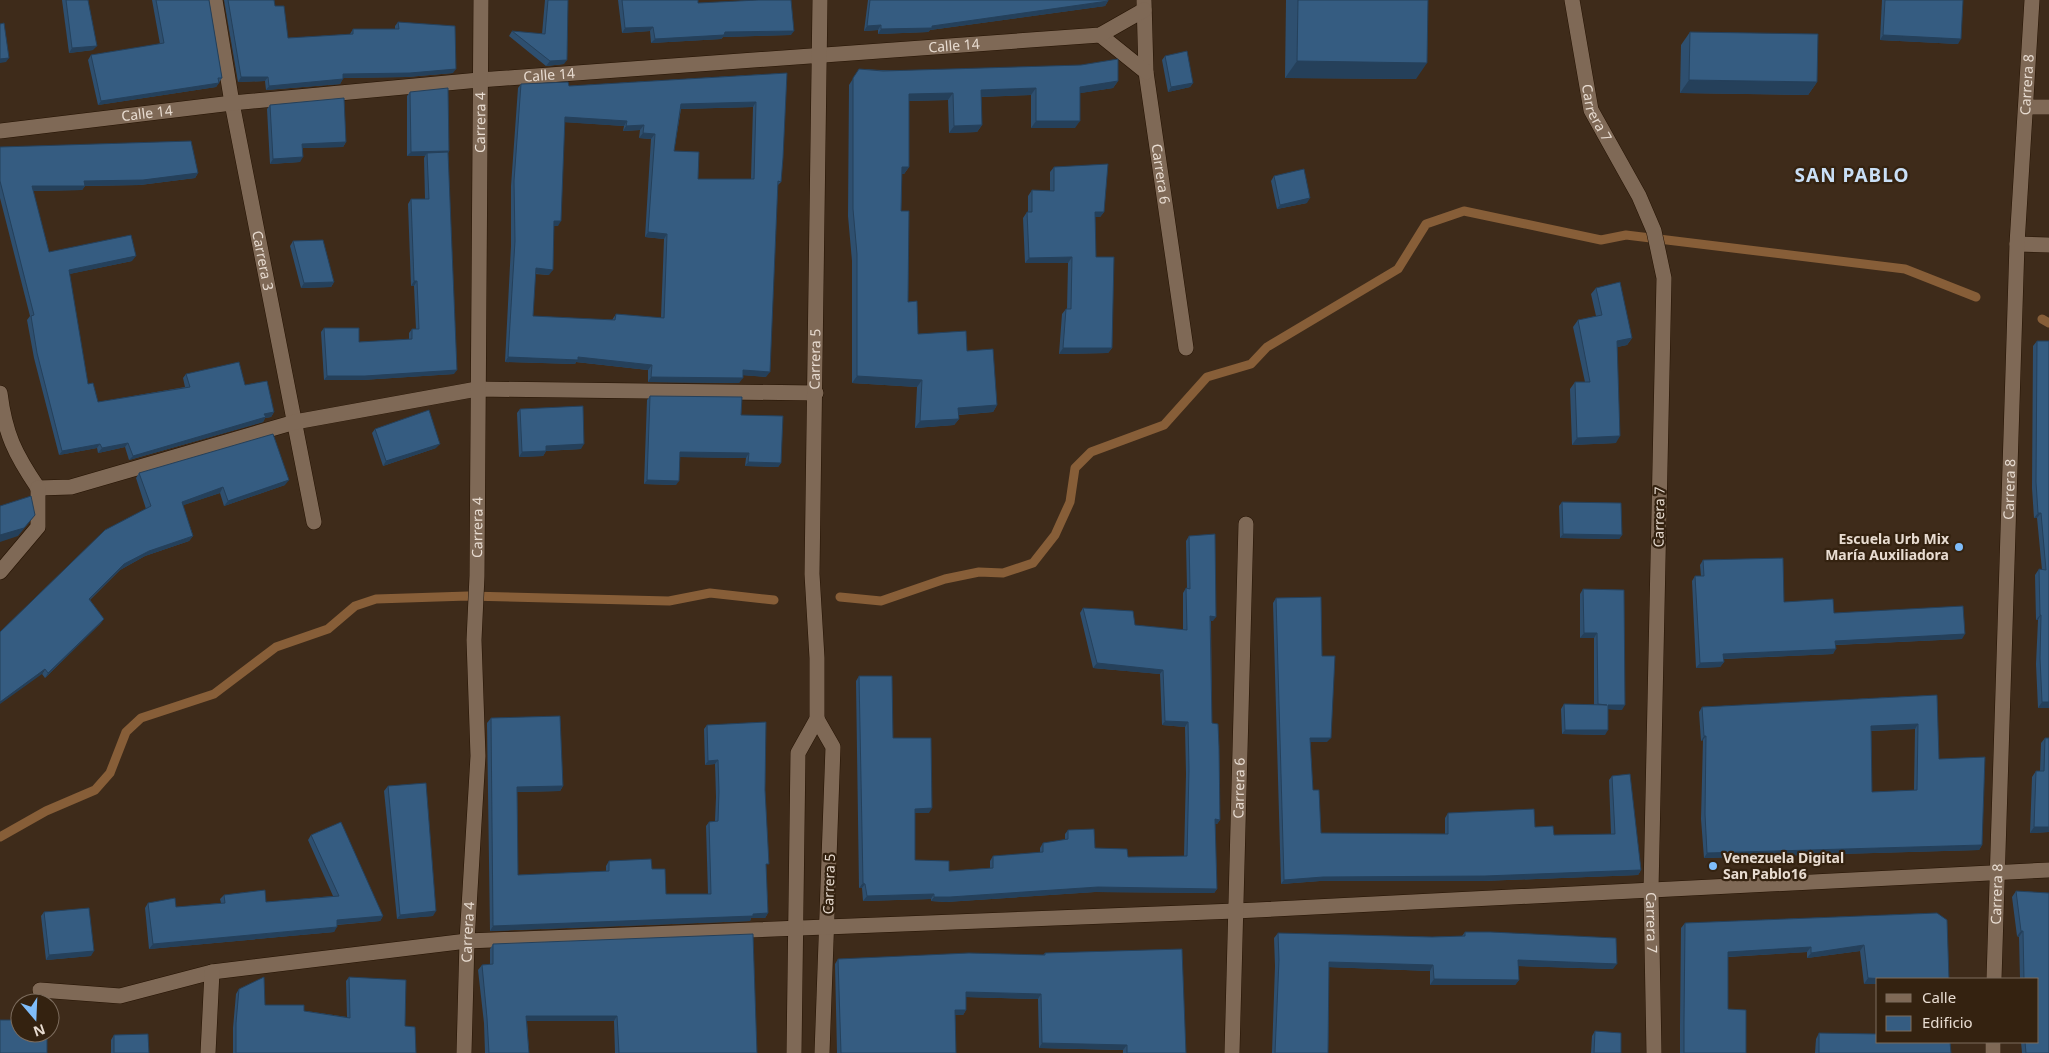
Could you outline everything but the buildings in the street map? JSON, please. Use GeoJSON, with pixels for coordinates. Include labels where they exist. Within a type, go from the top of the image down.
{"type":"FeatureCollection","features":[{"type":"Feature","properties":{"kind":"street","name":"Carrera 3"},"geometry":{"type":"LineString","coordinates":[[215,0],[232,103],[314,522]]}},
{"type":"Feature","properties":{"kind":"street","name":"Carrera 4"},"geometry":{"type":"LineString","coordinates":[[464,1053],[467,941],[478,756],[474,640],[477,576],[480,0]]}},
{"type":"Feature","properties":{"kind":"street","name":"Carrera 5"},"geometry":{"type":"LineString","coordinates":[[794,1053],[798,753],[817,720],[817,658],[812,574],[820,0]]}},
{"type":"Feature","properties":{"kind":"street","name":"Carrera 7"},"geometry":{"type":"LineString","coordinates":[[1572,0],[1591,110],[1639,196],[1654,231],[1664,278],[1651,890],[1654,1053]]}},
{"type":"Feature","properties":{"kind":"street","name":"Carrera 8"},"geometry":{"type":"LineString","coordinates":[[1994,978],[2017,244],[2032,0]]}},
{"type":"Feature","properties":{"kind":"street","name":"Calle 14"},"geometry":{"type":"LineString","coordinates":[[0,131],[232,103],[479,80],[819,54],[1100,36],[1144,5]]}},
{"type":"Feature","properties":{"kind":"street","name":"Carrera 6"},"geometry":{"type":"LineString","coordinates":[[1144,5],[1146,72],[1186,348]]}},
{"type":"Feature","properties":{"kind":"street"},"geometry":{"type":"LineString","coordinates":[[1100,36],[1146,72]]}},
{"type":"Feature","properties":{"kind":"street"},"geometry":{"type":"LineString","coordinates":[[2026,107],[2049,107]]}},
{"type":"Feature","properties":{"kind":"street"},"geometry":{"type":"LineString","coordinates":[[2017,244],[2049,245]]}},
{"type":"Feature","properties":{"kind":"street"},"geometry":{"type":"LineString","coordinates":[[38,488],[71,487],[294,422],[477,389],[816,393]]}},
{"type":"Feature","properties":{"kind":"street"},"geometry":{"type":"LineString","coordinates":[[0,393],[4,422],[17,457],[38,488],[38,527],[0,572]]}},
{"type":"Feature","properties":{"kind":"street","name":"Carrera 6"},"geometry":{"type":"LineString","coordinates":[[1232,1053],[1246,524]]}},
{"type":"Feature","properties":{"kind":"street","name":"Carrera 5"},"geometry":{"type":"LineString","coordinates":[[817,720],[833,747],[822,1053]]}},
{"type":"Feature","properties":{"kind":"street"},"geometry":{"type":"LineString","coordinates":[[40,990],[120,996],[212,972],[467,941],[1236,911],[2049,870]]}},
{"type":"Feature","properties":{"kind":"street"},"geometry":{"type":"LineString","coordinates":[[208,1053],[212,972]]}},
{"type":"Feature","properties":{"kind":"waterway"},"geometry":{"type":"LineString","coordinates":[[840,597],[881,601],[945,579],[979,572],[1003,573],[1033,563],[1055,535],[1070,502],[1075,468],[1091,452],[1164,425],[1207,377],[1251,364],[1267,347],[1398,269],[1426,224],[1464,211],[1601,240],[1626,235],[1905,269],[1976,297]]}},
{"type":"Feature","properties":{"kind":"waterway"},"geometry":{"type":"LineString","coordinates":[[2042,319],[2049,323]]}},
{"type":"Feature","properties":{"kind":"waterway"},"geometry":{"type":"LineString","coordinates":[[0,837],[46,811],[95,790],[110,773],[126,732],[141,718],[214,694],[276,647],[328,629],[355,606],[376,599],[468,596],[669,601],[710,593],[774,600]]}},
{"type":"Feature","properties":{"kind":"place","name":"Escuela Urb Mix María Auxiliadora"},"geometry":{"type":"Point","coordinates":[1959,547]}},
{"type":"Feature","properties":{"kind":"place","name":"Venezuela Digital San Pablo16"},"geometry":{"type":"Point","coordinates":[1713,866]}},
{"type":"Feature","properties":{"kind":"district","name":"SAN PABLO"},"geometry":{"type":"Point","coordinates":[1852,175]}}]}
